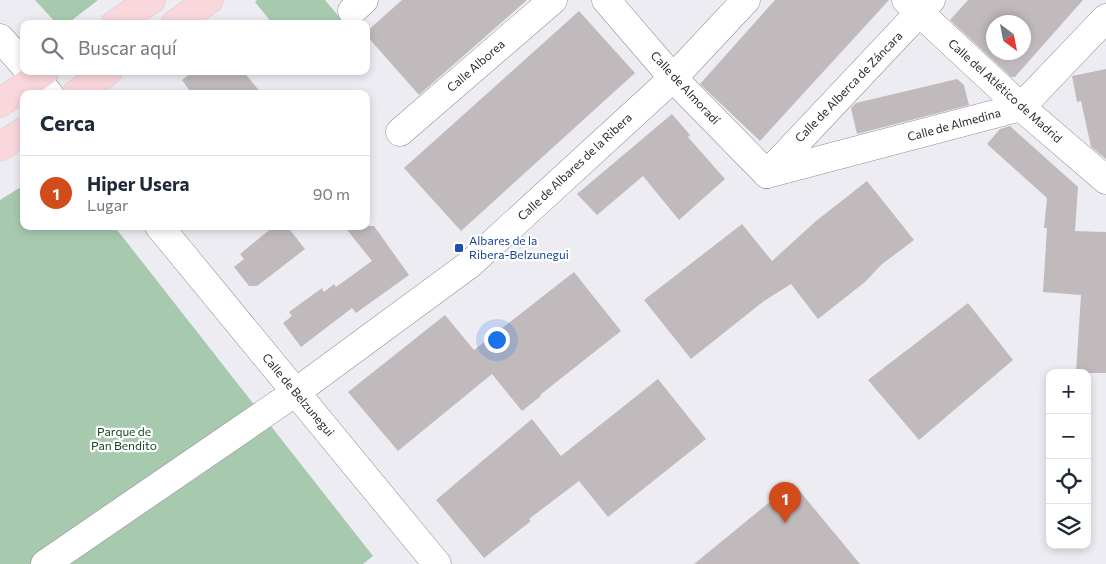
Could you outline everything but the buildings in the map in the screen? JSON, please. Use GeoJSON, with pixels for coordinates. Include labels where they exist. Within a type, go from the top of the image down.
{"type":"FeatureCollection","features":[{"type":"Feature","properties":{"kind":"main road"},"geometry":{"type":"LineString","coordinates":[[121,20],[150,0]]}},
{"type":"Feature","properties":{"kind":"main road"},"geometry":{"type":"LineString","coordinates":[[181,20],[209,0]]}},
{"type":"Feature","properties":{"kind":"main road"},"geometry":{"type":"LineString","coordinates":[[82,90],[102,75]]}},
{"type":"Feature","properties":{"kind":"main road"},"geometry":{"type":"LineString","coordinates":[[0,103],[37,76]]}},
{"type":"Feature","properties":{"kind":"main road"},"geometry":{"type":"LineString","coordinates":[[0,147],[20,133]]}},
{"type":"Feature","properties":{"kind":"street","name":"Calle Alborea"},"geometry":{"type":"LineString","coordinates":[[400,132],[553,0]]}},
{"type":"Feature","properties":{"kind":"street","name":"Calle de Almoradí"},"geometry":{"type":"LineString","coordinates":[[606,0],[673,78],[767,174]]}},
{"type":"Feature","properties":{"kind":"street","name":"Calle de Albares de la Ribera"},"geometry":{"type":"LineString","coordinates":[[296,392],[470,264],[673,78],[746,0]]}},
{"type":"Feature","properties":{"kind":"street","name":"Calle del Atlético de Madrid"},"geometry":{"type":"LineString","coordinates":[[919,4],[1021,107],[1106,180]]}},
{"type":"Feature","properties":{"kind":"street","name":"Calle de Alberca de Záncara"},"geometry":{"type":"LineString","coordinates":[[767,174],[919,4]]}},
{"type":"Feature","properties":{"kind":"street"},"geometry":{"type":"LineString","coordinates":[[1021,107],[1106,18]]}},
{"type":"Feature","properties":{"kind":"street"},"geometry":{"type":"LineString","coordinates":[[0,38],[20,59]]}},
{"type":"Feature","properties":{"kind":"street","name":"Calle de Almedina"},"geometry":{"type":"LineString","coordinates":[[767,174],[1021,107]]}},
{"type":"Feature","properties":{"kind":"street","name":"Calle de Belzunegui"},"geometry":{"type":"LineString","coordinates":[[163,230],[437,564]]}},
{"type":"Feature","properties":{"kind":"street"},"geometry":{"type":"LineString","coordinates":[[46,564],[296,392]]}},
{"type":"Feature","properties":{"kind":"green space"},"geometry":{"type":"Polygon","coordinates":[[[35,0],[98,0],[72,20],[53,20],[35,0]]]}},
{"type":"Feature","properties":{"kind":"green space"},"geometry":{"type":"Polygon","coordinates":[[[257,0],[325,0],[342,20],[270,20],[255,2],[257,0]]]}},
{"type":"Feature","properties":{"kind":"green space","name":"Parque de Pan Bendito"},"geometry":{"type":"Polygon","coordinates":[[[20,188],[20,230],[117,230],[373,556],[363,564],[0,564],[0,200],[20,188]]]}},
{"type":"Feature","properties":{"kind":"place","name":"Albares de la Ribera-Belzunegui"},"geometry":{"type":"Point","coordinates":[459,248]}},
{"type":"Feature","properties":{"kind":"place","name":"Hiper Usera"},"geometry":{"type":"Point","coordinates":[785,523]}}]}
